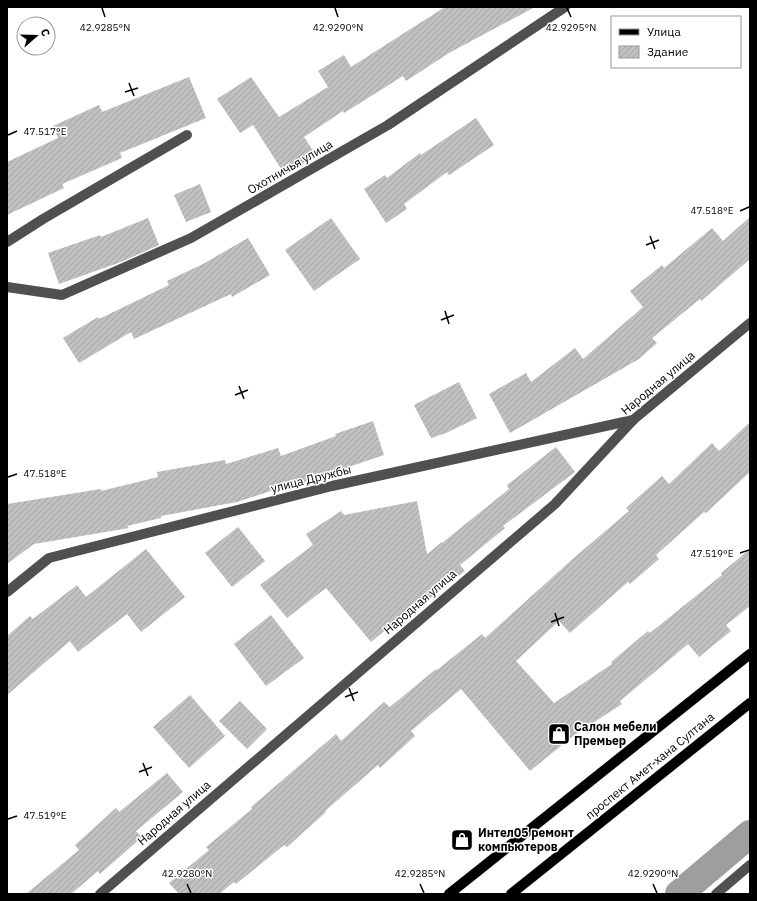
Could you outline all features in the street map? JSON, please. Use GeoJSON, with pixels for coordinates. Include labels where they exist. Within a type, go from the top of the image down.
{"type":"FeatureCollection","features":[{"type":"Feature","properties":{"kind":"main road"},"geometry":{"type":"LineString","coordinates":[[449,894],[750,654]]}},
{"type":"Feature","properties":{"kind":"main road","name":"проспект Амет-хана Султана"},"geometry":{"type":"LineString","coordinates":[[511,894],[750,703]]}},
{"type":"Feature","properties":{"kind":"street","name":"Охотничья улица"},"geometry":{"type":"LineString","coordinates":[[7,287],[62,295],[191,238],[388,125],[565,7]]}},
{"type":"Feature","properties":{"kind":"street"},"geometry":{"type":"LineString","coordinates":[[7,242],[187,135]]}},
{"type":"Feature","properties":{"kind":"street","name":"Народная улица"},"geometry":{"type":"LineString","coordinates":[[100,894],[555,504],[633,420],[750,322]]}},
{"type":"Feature","properties":{"kind":"street","name":"улица Дружбы"},"geometry":{"type":"LineString","coordinates":[[7,592],[49,558],[332,486],[633,420]]}},
{"type":"Feature","properties":{"kind":"street"},"geometry":{"type":"LineString","coordinates":[[716,894],[750,865]]}},
{"type":"Feature","properties":{"kind":"building"},"geometry":{"type":"Polygon","coordinates":[[[445,7],[535,7],[449,53],[406,81],[403,76],[344,113],[343,111],[304,137],[316,155],[285,175],[253,125],[240,133],[217,99],[251,77],[279,117],[328,87],[318,71],[344,55],[351,67],[445,7]]]}},
{"type":"Feature","properties":{"kind":"building"},"geometry":{"type":"Polygon","coordinates":[[[189,77],[206,118],[120,153],[122,158],[62,184],[64,188],[7,215],[7,162],[58,138],[53,126],[99,105],[102,112],[189,77]]]}},
{"type":"Feature","properties":{"kind":"building"},"geometry":{"type":"Polygon","coordinates":[[[476,118],[494,145],[449,175],[447,172],[404,204],[407,209],[386,223],[364,189],[385,175],[387,178],[420,153],[421,155],[476,118]]]}},
{"type":"Feature","properties":{"kind":"building"},"geometry":{"type":"Polygon","coordinates":[[[200,184],[211,212],[186,222],[174,195],[200,184]]]}},
{"type":"Feature","properties":{"kind":"building"},"geometry":{"type":"Polygon","coordinates":[[[750,217],[750,259],[701,301],[700,299],[652,338],[657,343],[639,359],[510,433],[489,394],[526,373],[531,382],[575,348],[583,359],[643,307],[630,291],[662,265],[664,268],[712,228],[723,241],[750,217]]]}},
{"type":"Feature","properties":{"kind":"building"},"geometry":{"type":"Polygon","coordinates":[[[148,218],[159,245],[121,262],[59,284],[48,253],[100,235],[101,237],[148,218]]]}},
{"type":"Feature","properties":{"kind":"building"},"geometry":{"type":"Polygon","coordinates":[[[331,218],[360,259],[314,291],[285,250],[331,218]]]}},
{"type":"Feature","properties":{"kind":"building"},"geometry":{"type":"Polygon","coordinates":[[[248,238],[270,275],[232,297],[231,294],[134,339],[131,332],[79,363],[63,338],[98,317],[99,319],[169,285],[167,281],[203,264],[248,238]]]}},
{"type":"Feature","properties":{"kind":"building"},"geometry":{"type":"Polygon","coordinates":[[[459,382],[477,418],[446,433],[431,438],[414,405],[459,382]]]}},
{"type":"Feature","properties":{"kind":"building"},"geometry":{"type":"Polygon","coordinates":[[[373,421],[384,455],[304,482],[304,480],[237,502],[161,516],[161,518],[127,526],[129,528],[34,544],[7,564],[7,504],[101,489],[101,491],[158,477],[157,472],[225,460],[226,464],[278,448],[281,456],[336,436],[335,434],[373,421]]]}},
{"type":"Feature","properties":{"kind":"building"},"geometry":{"type":"Polygon","coordinates":[[[750,422],[750,472],[706,513],[704,512],[656,555],[659,559],[630,584],[628,582],[570,633],[559,621],[516,661],[554,703],[612,664],[611,662],[648,631],[650,633],[722,575],[721,573],[750,549],[750,606],[726,625],[731,631],[699,657],[688,644],[620,701],[622,704],[573,736],[530,771],[461,689],[411,731],[415,736],[380,768],[378,765],[325,811],[326,812],[287,847],[284,845],[236,884],[234,882],[219,894],[179,894],[169,883],[209,850],[206,847],[252,809],[251,807],[336,734],[341,741],[384,702],[390,707],[482,634],[485,638],[576,556],[629,511],[626,508],[662,476],[669,484],[712,443],[719,451],[750,422]]]}},
{"type":"Feature","properties":{"kind":"building"},"geometry":{"type":"Polygon","coordinates":[[[556,447],[575,472],[503,526],[505,528],[460,565],[465,571],[428,600],[426,596],[371,642],[326,588],[287,618],[260,585],[313,545],[306,534],[341,511],[344,515],[417,501],[427,554],[509,489],[507,485],[556,447]]]}},
{"type":"Feature","properties":{"kind":"building"},"geometry":{"type":"Polygon","coordinates":[[[238,527],[265,561],[232,587],[205,553],[238,527]]]}},
{"type":"Feature","properties":{"kind":"building"},"geometry":{"type":"Polygon","coordinates":[[[146,549],[185,597],[141,632],[127,614],[78,652],[70,641],[7,695],[7,636],[30,616],[33,619],[77,585],[86,597],[146,549]]]}},
{"type":"Feature","properties":{"kind":"building"},"geometry":{"type":"Polygon","coordinates":[[[271,615],[304,658],[266,686],[234,644],[271,615]]]}},
{"type":"Feature","properties":{"kind":"building"},"geometry":{"type":"Polygon","coordinates":[[[190,695],[225,736],[189,768],[153,727],[190,695]]]}},
{"type":"Feature","properties":{"kind":"building"},"geometry":{"type":"Polygon","coordinates":[[[240,701],[267,729],[247,749],[219,721],[240,701]]]}},
{"type":"Feature","properties":{"kind":"building"},"geometry":{"type":"Polygon","coordinates":[[[167,773],[183,792],[136,831],[142,837],[100,874],[98,871],[71,894],[26,894],[79,850],[75,845],[116,808],[119,812],[167,773]]]}},
{"type":"Feature","properties":{"kind":"waterway"},"geometry":{"type":"LineString","coordinates":[[679,894],[750,834]]}},
{"type":"Feature","properties":{"kind":"place","name":"Салон мебели Премьер"},"geometry":{"type":"Point","coordinates":[559,734]}},
{"type":"Feature","properties":{"kind":"place","name":"Интел05 ремонт компьютеров"},"geometry":{"type":"Point","coordinates":[462,840]}}]}
